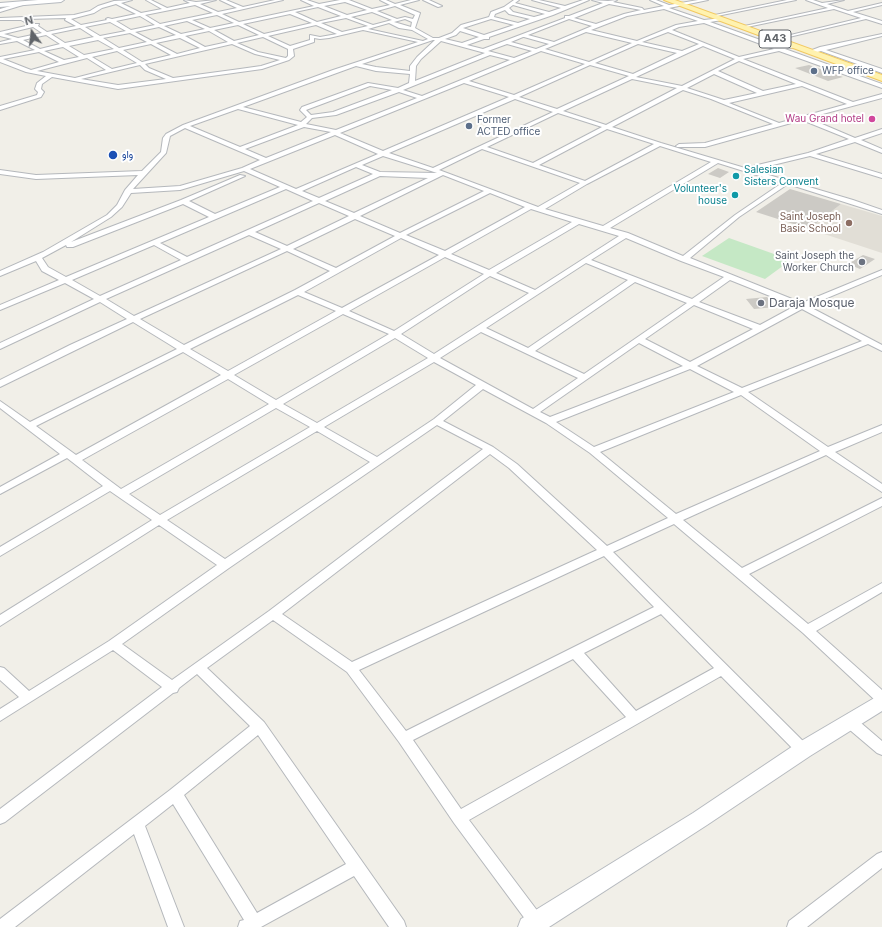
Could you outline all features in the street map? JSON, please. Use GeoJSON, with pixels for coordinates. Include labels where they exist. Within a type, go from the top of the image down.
{"type":"FeatureCollection","features":[{"type":"Feature","properties":{"kind":"main road","name":"A43"},"geometry":{"type":"LineString","coordinates":[[667,4],[681,5],[716,17],[882,78]]}},
{"type":"Feature","properties":{"kind":"street"},"geometry":{"type":"LineString","coordinates":[[0,4],[61,0]]}},
{"type":"Feature","properties":{"kind":"street"},"geometry":{"type":"LineString","coordinates":[[0,19],[74,16],[92,12],[100,7],[116,2],[130,0]]}},
{"type":"Feature","properties":{"kind":"street"},"geometry":{"type":"LineString","coordinates":[[148,0],[211,30],[230,42],[257,54],[287,59]]}},
{"type":"Feature","properties":{"kind":"street"},"geometry":{"type":"LineString","coordinates":[[186,0],[240,23],[290,48],[312,41],[307,35]]}},
{"type":"Feature","properties":{"kind":"street"},"geometry":{"type":"LineString","coordinates":[[0,43],[214,0]]}},
{"type":"Feature","properties":{"kind":"street"},"geometry":{"type":"LineString","coordinates":[[222,0],[250,11]]}},
{"type":"Feature","properties":{"kind":"street"},"geometry":{"type":"LineString","coordinates":[[1,58],[243,8],[267,1],[281,0]]}},
{"type":"Feature","properties":{"kind":"street"},"geometry":{"type":"LineString","coordinates":[[303,0],[318,4],[371,27],[423,42]]}},
{"type":"Feature","properties":{"kind":"street"},"geometry":{"type":"LineString","coordinates":[[28,71],[290,12],[318,4],[345,0],[397,20]]}},
{"type":"Feature","properties":{"kind":"street"},"geometry":{"type":"LineString","coordinates":[[382,0],[418,14],[414,21],[413,28]]}},
{"type":"Feature","properties":{"kind":"street"},"geometry":{"type":"LineString","coordinates":[[73,80],[203,48],[416,0]]}},
{"type":"Feature","properties":{"kind":"street"},"geometry":{"type":"LineString","coordinates":[[428,0],[440,6]]}},
{"type":"Feature","properties":{"kind":"street"},"geometry":{"type":"LineString","coordinates":[[534,0],[595,16]]}},
{"type":"Feature","properties":{"kind":"street"},"geometry":{"type":"LineString","coordinates":[[545,3],[553,0]]}},
{"type":"Feature","properties":{"kind":"street"},"geometry":{"type":"LineString","coordinates":[[462,45],[587,0]]}},
{"type":"Feature","properties":{"kind":"street"},"geometry":{"type":"LineString","coordinates":[[594,0],[648,10]]}},
{"type":"Feature","properties":{"kind":"street"},"geometry":{"type":"LineString","coordinates":[[483,51],[508,43],[615,0]]}},
{"type":"Feature","properties":{"kind":"street"},"geometry":{"type":"LineString","coordinates":[[652,0],[667,4],[704,21],[882,86]]}},
{"type":"Feature","properties":{"kind":"street"},"geometry":{"type":"LineString","coordinates":[[681,5],[706,0]]}},
{"type":"Feature","properties":{"kind":"street"},"geometry":{"type":"LineString","coordinates":[[296,191],[515,97],[637,42],[678,26],[794,0]]}},
{"type":"Feature","properties":{"kind":"street"},"geometry":{"type":"LineString","coordinates":[[808,0],[882,23]]}},
{"type":"Feature","properties":{"kind":"street"},"geometry":{"type":"LineString","coordinates":[[821,4],[842,0]]}},
{"type":"Feature","properties":{"kind":"street"},"geometry":{"type":"LineString","coordinates":[[267,1],[276,5]]}},
{"type":"Feature","properties":{"kind":"street"},"geometry":{"type":"LineString","coordinates":[[116,2],[203,48]]}},
{"type":"Feature","properties":{"kind":"street"},"geometry":{"type":"LineString","coordinates":[[491,18],[493,14],[515,2],[551,14],[596,26]]}},
{"type":"Feature","properties":{"kind":"street"},"geometry":{"type":"LineString","coordinates":[[0,11],[24,3]]}},
{"type":"Feature","properties":{"kind":"street"},"geometry":{"type":"LineString","coordinates":[[0,274],[183,201],[247,171],[265,160],[515,60],[567,36],[612,20],[667,4]]}},
{"type":"Feature","properties":{"kind":"street"},"geometry":{"type":"LineString","coordinates":[[847,12],[882,4]]}},
{"type":"Feature","properties":{"kind":"street"},"geometry":{"type":"LineString","coordinates":[[506,8],[511,13],[562,26]]}},
{"type":"Feature","properties":{"kind":"street"},"geometry":{"type":"LineString","coordinates":[[742,27],[834,8]]}},
{"type":"Feature","properties":{"kind":"street"},"geometry":{"type":"LineString","coordinates":[[283,9],[342,34]]}},
{"type":"Feature","properties":{"kind":"street"},"geometry":{"type":"LineString","coordinates":[[92,12],[98,15]]}},
{"type":"Feature","properties":{"kind":"street"},"geometry":{"type":"LineString","coordinates":[[257,15],[270,21]]}},
{"type":"Feature","properties":{"kind":"street"},"geometry":{"type":"LineString","coordinates":[[47,23],[74,16]]}},
{"type":"Feature","properties":{"kind":"street"},"geometry":{"type":"LineString","coordinates":[[104,17],[175,55]]}},
{"type":"Feature","properties":{"kind":"street"},"geometry":{"type":"LineString","coordinates":[[600,17],[612,20]]}},
{"type":"Feature","properties":{"kind":"street"},"geometry":{"type":"LineString","coordinates":[[22,18],[63,46],[110,70]]}},
{"type":"Feature","properties":{"kind":"street"},"geometry":{"type":"LineString","coordinates":[[282,27],[320,38],[405,18],[414,21]]}},
{"type":"Feature","properties":{"kind":"street"},"geometry":{"type":"LineString","coordinates":[[412,84],[413,66],[419,58],[440,39],[460,30],[463,26],[491,18],[546,31]]}},
{"type":"Feature","properties":{"kind":"street"},"geometry":{"type":"LineString","coordinates":[[776,39],[866,18]]}},
{"type":"Feature","properties":{"kind":"street"},"geometry":{"type":"LineString","coordinates":[[873,20],[882,18]]}},
{"type":"Feature","properties":{"kind":"street"},"geometry":{"type":"LineString","coordinates":[[67,19],[141,63],[146,69],[176,80]]}},
{"type":"Feature","properties":{"kind":"street"},"geometry":{"type":"LineString","coordinates":[[390,22],[401,27],[413,28],[426,37],[440,39],[515,60]]}},
{"type":"Feature","properties":{"kind":"street"},"geometry":{"type":"LineString","coordinates":[[476,23],[553,43]]}},
{"type":"Feature","properties":{"kind":"street"},"geometry":{"type":"LineString","coordinates":[[0,33],[40,24]]}},
{"type":"Feature","properties":{"kind":"street"},"geometry":{"type":"LineString","coordinates":[[362,29],[405,37]]}},
{"type":"Feature","properties":{"kind":"street"},"geometry":{"type":"LineString","coordinates":[[576,29],[682,53]]}},
{"type":"Feature","properties":{"kind":"street"},"geometry":{"type":"LineString","coordinates":[[460,30],[632,76],[683,88],[724,102],[779,126]]}},
{"type":"Feature","properties":{"kind":"street"},"geometry":{"type":"LineString","coordinates":[[668,30],[852,104]]}},
{"type":"Feature","properties":{"kind":"street"},"geometry":{"type":"LineString","coordinates":[[0,33],[17,39],[64,62]]}},
{"type":"Feature","properties":{"kind":"street"},"geometry":{"type":"LineString","coordinates":[[560,35],[567,36]]}},
{"type":"Feature","properties":{"kind":"street"},"geometry":{"type":"LineString","coordinates":[[810,52],[882,35]]}},
{"type":"Feature","properties":{"kind":"street"},"geometry":{"type":"LineString","coordinates":[[42,256],[109,216],[120,206],[127,191],[164,152],[166,138],[168,135],[185,126],[355,64],[433,39]]}},
{"type":"Feature","properties":{"kind":"street"},"geometry":{"type":"LineString","coordinates":[[0,384],[73,347],[355,216],[437,173],[481,147],[556,111],[704,44]]}},
{"type":"Feature","properties":{"kind":"street"},"geometry":{"type":"LineString","coordinates":[[534,165],[740,58],[793,46]]}},
{"type":"Feature","properties":{"kind":"street"},"geometry":{"type":"LineString","coordinates":[[1,58],[28,71],[118,87],[240,71],[287,59],[291,56],[290,48]]}},
{"type":"Feature","properties":{"kind":"street"},"geometry":{"type":"LineString","coordinates":[[820,50],[882,70]]}},
{"type":"Feature","properties":{"kind":"street"},"geometry":{"type":"LineString","coordinates":[[240,149],[304,124],[310,118],[334,114],[399,90],[490,53]]}},
{"type":"Feature","properties":{"kind":"street"},"geometry":{"type":"LineString","coordinates":[[355,64],[376,70],[412,73]]}},
{"type":"Feature","properties":{"kind":"street"},"geometry":{"type":"LineString","coordinates":[[443,72],[556,111],[659,144],[747,169],[882,212]]}},
{"type":"Feature","properties":{"kind":"street"},"geometry":{"type":"LineString","coordinates":[[715,72],[762,93]]}},
{"type":"Feature","properties":{"kind":"street"},"geometry":{"type":"LineString","coordinates":[[0,108],[39,96],[41,92],[38,89],[40,82],[51,75]]}},
{"type":"Feature","properties":{"kind":"street"},"geometry":{"type":"LineString","coordinates":[[318,127],[314,120],[310,118],[303,110],[304,108],[367,85],[375,84],[422,98]]}},
{"type":"Feature","properties":{"kind":"street"},"geometry":{"type":"LineString","coordinates":[[724,102],[802,84]]}},
{"type":"Feature","properties":{"kind":"street"},"geometry":{"type":"LineString","coordinates":[[668,146],[705,145],[779,126],[882,96]]}},
{"type":"Feature","properties":{"kind":"street"},"geometry":{"type":"LineString","coordinates":[[238,107],[337,132],[384,154],[530,207],[625,235],[802,306],[882,348]]}},
{"type":"Feature","properties":{"kind":"street"},"geometry":{"type":"LineString","coordinates":[[803,118],[882,151]]}},
{"type":"Feature","properties":{"kind":"street"},"geometry":{"type":"LineString","coordinates":[[185,126],[265,160]]}},
{"type":"Feature","properties":{"kind":"street"},"geometry":{"type":"LineString","coordinates":[[747,169],[810,154],[882,132]]}},
{"type":"Feature","properties":{"kind":"street"},"geometry":{"type":"LineString","coordinates":[[539,210],[585,183],[659,144]]}},
{"type":"Feature","properties":{"kind":"street"},"geometry":{"type":"LineString","coordinates":[[705,145],[706,157]]}},
{"type":"Feature","properties":{"kind":"street"},"geometry":{"type":"LineString","coordinates":[[481,147],[585,183]]}},
{"type":"Feature","properties":{"kind":"street"},"geometry":{"type":"LineString","coordinates":[[810,154],[882,176]]}},
{"type":"Feature","properties":{"kind":"street"},"geometry":{"type":"LineString","coordinates":[[604,228],[717,160]]}},
{"type":"Feature","properties":{"kind":"street"},"geometry":{"type":"LineString","coordinates":[[356,165],[379,174],[437,173]]}},
{"type":"Feature","properties":{"kind":"street"},"geometry":{"type":"LineString","coordinates":[[873,174],[882,170]]}},
{"type":"Feature","properties":{"kind":"street"},"geometry":{"type":"LineString","coordinates":[[127,191],[180,188],[247,171],[536,293]]}},
{"type":"Feature","properties":{"kind":"street"},"geometry":{"type":"LineString","coordinates":[[0,172],[36,177],[143,173]]}},
{"type":"Feature","properties":{"kind":"street"},"geometry":{"type":"LineString","coordinates":[[0,346],[100,299],[379,174]]}},
{"type":"Feature","properties":{"kind":"street"},"geometry":{"type":"LineString","coordinates":[[684,259],[737,216],[788,182]]}},
{"type":"Feature","properties":{"kind":"street"},"geometry":{"type":"LineString","coordinates":[[0,308],[285,186]]}},
{"type":"Feature","properties":{"kind":"street"},"geometry":{"type":"LineString","coordinates":[[29,426],[298,292],[401,235],[489,191]]}},
{"type":"Feature","properties":{"kind":"street"},"geometry":{"type":"LineString","coordinates":[[183,201],[214,216]]}},
{"type":"Feature","properties":{"kind":"street"},"geometry":{"type":"LineString","coordinates":[[1,489],[71,457],[228,375],[530,207]]}},
{"type":"Feature","properties":{"kind":"street"},"geometry":{"type":"LineString","coordinates":[[121,494],[395,334],[489,274],[577,222]]}},
{"type":"Feature","properties":{"kind":"street"},"geometry":{"type":"LineString","coordinates":[[249,232],[337,271]]}},
{"type":"Feature","properties":{"kind":"street"},"geometry":{"type":"LineString","coordinates":[[0,620],[160,520],[434,358],[587,261],[625,235]]}},
{"type":"Feature","properties":{"kind":"street"},"geometry":{"type":"LineString","coordinates":[[154,242],[187,260]]}},
{"type":"Feature","properties":{"kind":"street"},"geometry":{"type":"LineString","coordinates":[[42,256],[41,265],[45,269],[100,299],[276,404],[377,461]]}},
{"type":"Feature","properties":{"kind":"street"},"geometry":{"type":"LineString","coordinates":[[587,261],[759,328]]}},
{"type":"Feature","properties":{"kind":"street"},"geometry":{"type":"LineString","coordinates":[[549,421],[690,366],[802,306],[882,272]]}},
{"type":"Feature","properties":{"kind":"street"},"geometry":{"type":"LineString","coordinates":[[533,413],[729,277]]}},
{"type":"Feature","properties":{"kind":"street"},"geometry":{"type":"LineString","coordinates":[[529,351],[633,280]]}},
{"type":"Feature","properties":{"kind":"street"},"geometry":{"type":"LineString","coordinates":[[298,292],[395,334],[434,358],[549,421],[592,451],[677,519],[807,630],[882,698]]}},
{"type":"Feature","properties":{"kind":"street"},"geometry":{"type":"LineString","coordinates":[[480,328],[583,377]]}},
{"type":"Feature","properties":{"kind":"street"},"geometry":{"type":"LineString","coordinates":[[638,339],[742,392],[882,489]]}},
{"type":"Feature","properties":{"kind":"street"},"geometry":{"type":"LineString","coordinates":[[592,451],[869,341]]}},
{"type":"Feature","properties":{"kind":"street"},"geometry":{"type":"LineString","coordinates":[[0,716],[113,644],[225,565],[436,421],[482,385]]}},
{"type":"Feature","properties":{"kind":"street"},"geometry":{"type":"LineString","coordinates":[[0,404],[121,494],[225,565]]}},
{"type":"Feature","properties":{"kind":"street"},"geometry":{"type":"LineString","coordinates":[[436,421],[490,449],[513,466],[604,550],[661,609],[803,750]]}},
{"type":"Feature","properties":{"kind":"street"},"geometry":{"type":"LineString","coordinates":[[351,668],[604,550],[677,519],[827,450],[882,428]]}},
{"type":"Feature","properties":{"kind":"street"},"geometry":{"type":"LineString","coordinates":[[0,817],[198,668],[273,614],[490,449]]}},
{"type":"Feature","properties":{"kind":"street"},"geometry":{"type":"LineString","coordinates":[[0,552],[111,486]]}},
{"type":"Feature","properties":{"kind":"street"},"geometry":{"type":"LineString","coordinates":[[741,573],[882,502]]}},
{"type":"Feature","properties":{"kind":"street"},"geometry":{"type":"LineString","coordinates":[[807,630],[882,587]]}},
{"type":"Feature","properties":{"kind":"street"},"geometry":{"type":"LineString","coordinates":[[404,738],[661,609]]}},
{"type":"Feature","properties":{"kind":"street"},"geometry":{"type":"LineString","coordinates":[[273,614],[351,668],[404,738],[533,925],[700,819],[803,750],[882,702]]}},
{"type":"Feature","properties":{"kind":"street"},"geometry":{"type":"LineString","coordinates":[[113,644],[173,688]]}},
{"type":"Feature","properties":{"kind":"street"},"geometry":{"type":"LineString","coordinates":[[575,652],[635,719]]}},
{"type":"Feature","properties":{"kind":"street"},"geometry":{"type":"LineString","coordinates":[[198,668],[259,726],[355,867],[398,927]]}},
{"type":"Feature","properties":{"kind":"street"},"geometry":{"type":"LineString","coordinates":[[459,818],[723,669]]}},
{"type":"Feature","properties":{"kind":"street"},"geometry":{"type":"LineString","coordinates":[[0,672],[28,698]]}},
{"type":"Feature","properties":{"kind":"street"},"geometry":{"type":"LineString","coordinates":[[849,721],[882,749]]}},
{"type":"Feature","properties":{"kind":"street"},"geometry":{"type":"LineString","coordinates":[[2,927],[175,794],[259,726]]}},
{"type":"Feature","properties":{"kind":"street"},"geometry":{"type":"LineString","coordinates":[[175,794],[250,925],[355,867]]}},
{"type":"Feature","properties":{"kind":"street"},"geometry":{"type":"LineString","coordinates":[[137,823],[176,927]]}},
{"type":"Feature","properties":{"kind":"street"},"geometry":{"type":"LineString","coordinates":[[799,926],[882,860]]}},
{"type":"Feature","properties":{"kind":"shaded area","name":"Saint Joseph Basic School"},"geometry":{"type":"Polygon","coordinates":[[[841,204],[882,216],[882,253],[809,229],[841,204]]]}},
{"type":"Feature","properties":{"kind":"green space"},"geometry":{"type":"Polygon","coordinates":[[[729,238],[791,260],[765,279],[702,256],[729,238]]]}},
{"type":"Feature","properties":{"kind":"building","name":"WFP office"},"geometry":{"type":"Polygon","coordinates":[[[809,65],[843,77],[828,81],[795,68],[809,65]]]}},
{"type":"Feature","properties":{"kind":"building"},"geometry":{"type":"Polygon","coordinates":[[[718,168],[729,172],[720,178],[708,174],[718,168]]]}},
{"type":"Feature","properties":{"kind":"building"},"geometry":{"type":"Polygon","coordinates":[[[790,189],[841,204],[809,229],[756,212],[790,189]]]}},
{"type":"Feature","properties":{"kind":"building","name":"Saint Joseph the Worker Church"},"geometry":{"type":"Polygon","coordinates":[[[863,255],[875,259],[860,269],[848,264],[863,255]]]}},
{"type":"Feature","properties":{"kind":"building","name":"Daraja Mosque"},"geometry":{"type":"Polygon","coordinates":[[[767,297],[776,307],[754,309],[746,299],[767,297]]]}},
{"type":"Feature","properties":{"kind":"place","name":"WFP office"},"geometry":{"type":"Point","coordinates":[814,71]}},
{"type":"Feature","properties":{"kind":"place","name":"Wau Grand hotel"},"geometry":{"type":"Point","coordinates":[872,119]}},
{"type":"Feature","properties":{"kind":"place","name":"Former ACTED office"},"geometry":{"type":"Point","coordinates":[469,126]}},
{"type":"Feature","properties":{"kind":"place","name":"واو"},"geometry":{"type":"Point","coordinates":[113,155]}},
{"type":"Feature","properties":{"kind":"place","name":"Salesian Sisters Convent"},"geometry":{"type":"Point","coordinates":[736,176]}},
{"type":"Feature","properties":{"kind":"place","name":"Volunteer's house"},"geometry":{"type":"Point","coordinates":[735,195]}},
{"type":"Feature","properties":{"kind":"place","name":"Saint Joseph Basic School"},"geometry":{"type":"Point","coordinates":[849,223]}},
{"type":"Feature","properties":{"kind":"place","name":"Saint Joseph the Worker Church"},"geometry":{"type":"Point","coordinates":[862,262]}},
{"type":"Feature","properties":{"kind":"place","name":"Daraja Mosque"},"geometry":{"type":"Point","coordinates":[761,303]}}]}
